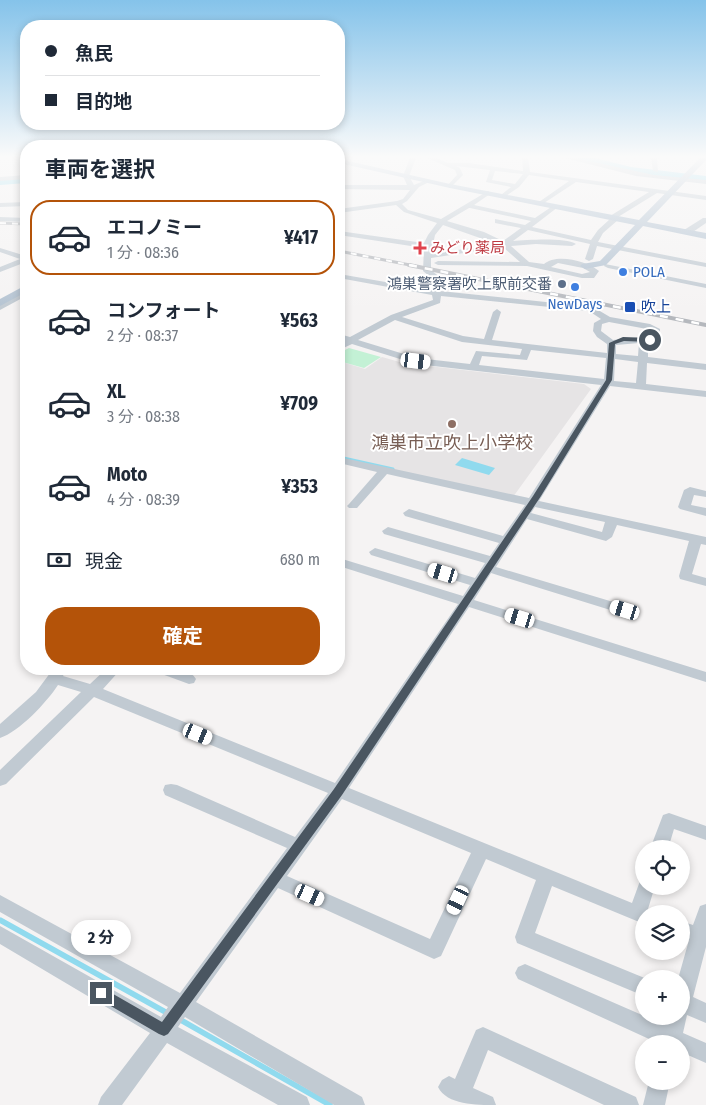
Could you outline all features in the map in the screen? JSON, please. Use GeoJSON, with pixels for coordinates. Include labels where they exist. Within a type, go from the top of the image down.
{"type":"FeatureCollection","features":[{"type":"Feature","properties":{"kind":"main road"},"geometry":{"type":"LineString","coordinates":[[574,210],[706,236]]}},
{"type":"Feature","properties":{"kind":"main road"},"geometry":{"type":"LineString","coordinates":[[587,263],[601,264],[620,249],[658,210]]}},
{"type":"Feature","properties":{"kind":"main road"},"geometry":{"type":"LineString","coordinates":[[595,271],[608,266],[620,249]]}},
{"type":"Feature","properties":{"kind":"main road"},"geometry":{"type":"LineString","coordinates":[[0,303],[20,291]]}},
{"type":"Feature","properties":{"kind":"street"},"geometry":{"type":"LineString","coordinates":[[404,210],[406,212],[482,234],[504,244],[527,264]]}},
{"type":"Feature","properties":{"kind":"street"},"geometry":{"type":"LineString","coordinates":[[345,344],[394,317],[437,301],[438,279],[427,271],[427,246],[431,233],[439,222],[463,210]]}},
{"type":"Feature","properties":{"kind":"street"},"geometry":{"type":"LineString","coordinates":[[487,210],[535,220],[620,249],[706,265]]}},
{"type":"Feature","properties":{"kind":"street"},"geometry":{"type":"LineString","coordinates":[[504,244],[551,210]]}},
{"type":"Feature","properties":{"kind":"street"},"geometry":{"type":"LineString","coordinates":[[587,263],[594,241],[604,226],[613,217],[625,210]]}},
{"type":"Feature","properties":{"kind":"street"},"geometry":{"type":"LineString","coordinates":[[0,219],[20,220]]}},
{"type":"Feature","properties":{"kind":"street"},"geometry":{"type":"LineString","coordinates":[[687,232],[706,220]]}},
{"type":"Feature","properties":{"kind":"street"},"geometry":{"type":"LineString","coordinates":[[498,221],[594,241]]}},
{"type":"Feature","properties":{"kind":"street"},"geometry":{"type":"LineString","coordinates":[[0,226],[20,227]]}},
{"type":"Feature","properties":{"kind":"street"},"geometry":{"type":"LineString","coordinates":[[345,235],[427,246]]}},
{"type":"Feature","properties":{"kind":"street"},"geometry":{"type":"LineString","coordinates":[[428,259],[504,244],[594,241]]}},
{"type":"Feature","properties":{"kind":"street"},"geometry":{"type":"LineString","coordinates":[[546,242],[550,250]]}},
{"type":"Feature","properties":{"kind":"street"},"geometry":{"type":"LineString","coordinates":[[0,250],[20,256]]}},
{"type":"Feature","properties":{"kind":"street"},"geometry":{"type":"LineString","coordinates":[[428,259],[527,264],[582,276],[590,276],[595,271],[587,263],[554,261],[546,267]]}},
{"type":"Feature","properties":{"kind":"street"},"geometry":{"type":"LineString","coordinates":[[0,270],[20,261]]}},
{"type":"Feature","properties":{"kind":"street"},"geometry":{"type":"LineString","coordinates":[[608,266],[706,286]]}},
{"type":"Feature","properties":{"kind":"street"},"geometry":{"type":"LineString","coordinates":[[345,277],[436,293],[590,309],[597,311],[608,319],[650,326],[657,330],[657,338],[654,339],[623,339],[612,343]]}},
{"type":"Feature","properties":{"kind":"street"},"geometry":{"type":"LineString","coordinates":[[0,298],[20,287]]}},
{"type":"Feature","properties":{"kind":"street"},"geometry":{"type":"LineString","coordinates":[[0,307],[20,296]]}},
{"type":"Feature","properties":{"kind":"street"},"geometry":{"type":"LineString","coordinates":[[487,342],[497,312]]}},
{"type":"Feature","properties":{"kind":"street"},"geometry":{"type":"LineString","coordinates":[[394,317],[462,339],[706,367]]}},
{"type":"Feature","properties":{"kind":"street"},"geometry":{"type":"LineString","coordinates":[[608,319],[598,323],[597,333],[612,343]]}},
{"type":"Feature","properties":{"kind":"street"},"geometry":{"type":"LineString","coordinates":[[345,338],[381,352],[416,361],[706,394]]}},
{"type":"Feature","properties":{"kind":"street"},"geometry":{"type":"LineString","coordinates":[[640,387],[644,339]]}},
{"type":"Feature","properties":{"kind":"street"},"geometry":{"type":"LineString","coordinates":[[109,1105],[338,792],[531,505],[607,384],[612,356],[612,343]]}},
{"type":"Feature","properties":{"kind":"street"},"geometry":{"type":"LineString","coordinates":[[473,368],[479,353],[524,358],[527,346]]}},
{"type":"Feature","properties":{"kind":"street"},"geometry":{"type":"LineString","coordinates":[[345,461],[531,505],[703,538]]}},
{"type":"Feature","properties":{"kind":"street"},"geometry":{"type":"LineString","coordinates":[[353,506],[385,470]]}},
{"type":"Feature","properties":{"kind":"street"},"geometry":{"type":"LineString","coordinates":[[706,494],[690,490],[684,507],[706,512]]}},
{"type":"Feature","properties":{"kind":"street"},"geometry":{"type":"LineString","coordinates":[[531,505],[606,536],[612,521],[703,538]]}},
{"type":"Feature","properties":{"kind":"street"},"geometry":{"type":"LineString","coordinates":[[409,514],[506,541]]}},
{"type":"Feature","properties":{"kind":"street"},"geometry":{"type":"LineString","coordinates":[[388,531],[625,610]]}},
{"type":"Feature","properties":{"kind":"street"},"geometry":{"type":"LineString","coordinates":[[703,538],[685,576],[706,582]]}},
{"type":"Feature","properties":{"kind":"street"},"geometry":{"type":"LineString","coordinates":[[375,552],[478,583]]}},
{"type":"Feature","properties":{"kind":"street"},"geometry":{"type":"LineString","coordinates":[[345,564],[706,677]]}},
{"type":"Feature","properties":{"kind":"street"},"geometry":{"type":"LineString","coordinates":[[0,732],[42,697],[57,675]]}},
{"type":"Feature","properties":{"kind":"street"},"geometry":{"type":"LineString","coordinates":[[60,675],[338,792],[635,913]]}},
{"type":"Feature","properties":{"kind":"street"},"geometry":{"type":"LineString","coordinates":[[0,780],[108,675]]}},
{"type":"Feature","properties":{"kind":"street"},"geometry":{"type":"LineString","coordinates":[[179,675],[189,679]]}},
{"type":"Feature","properties":{"kind":"street"},"geometry":{"type":"LineString","coordinates":[[171,790],[299,846]]}},
{"type":"Feature","properties":{"kind":"street"},"geometry":{"type":"LineString","coordinates":[[662,840],[669,820],[706,834]]}},
{"type":"Feature","properties":{"kind":"street"},"geometry":{"type":"LineString","coordinates":[[275,879],[434,950],[481,851]]}},
{"type":"Feature","properties":{"kind":"street"},"geometry":{"type":"LineString","coordinates":[[546,877],[524,937],[635,983]]}},
{"type":"Feature","properties":{"kind":"street"},"geometry":{"type":"LineString","coordinates":[[0,903],[184,1005],[354,1105]]}},
{"type":"Feature","properties":{"kind":"street"},"geometry":{"type":"LineString","coordinates":[[690,976],[703,937],[706,912]]}},
{"type":"Feature","properties":{"kind":"street"},"geometry":{"type":"LineString","coordinates":[[690,932],[703,937]]}},
{"type":"Feature","properties":{"kind":"street"},"geometry":{"type":"LineString","coordinates":[[0,934],[164,1030],[300,1105]]}},
{"type":"Feature","properties":{"kind":"street"},"geometry":{"type":"LineString","coordinates":[[525,973],[658,1035]]}},
{"type":"Feature","properties":{"kind":"street"},"geometry":{"type":"LineString","coordinates":[[690,1007],[706,1013]]}},
{"type":"Feature","properties":{"kind":"street"},"geometry":{"type":"LineString","coordinates":[[485,1105],[454,1090],[483,1037],[628,1105]]}},
{"type":"Feature","properties":{"kind":"street"},"geometry":{"type":"LineString","coordinates":[[690,1048],[706,1053]]}},
{"type":"Feature","properties":{"kind":"street"},"geometry":{"type":"LineString","coordinates":[[654,1105],[658,1090]]}},
{"type":"Feature","properties":{"kind":"shaded area","name":"鴻巣市立吹上小学校"},"geometry":{"type":"Polygon","coordinates":[[[382,357],[403,363],[584,384],[591,389],[513,497],[345,459],[345,363],[365,369],[382,357]]]}},
{"type":"Feature","properties":{"kind":"green space"},"geometry":{"type":"Polygon","coordinates":[[[349,348],[381,357],[364,368],[345,363],[345,350],[349,348]]]}},
{"type":"Feature","properties":{"kind":"water"},"geometry":{"type":"Polygon","coordinates":[[[462,458],[495,468],[489,475],[455,465],[462,458]]]}},
{"type":"Feature","properties":{"kind":"waterway"},"geometry":{"type":"LineString","coordinates":[[345,458],[393,469]]}},
{"type":"Feature","properties":{"kind":"waterway"},"geometry":{"type":"LineString","coordinates":[[0,920],[169,1014]]}},
{"type":"Feature","properties":{"kind":"waterway"},"geometry":{"type":"LineString","coordinates":[[179,1019],[330,1105]]}},
{"type":"Feature","properties":{"kind":"railway"},"geometry":{"type":"LineString","coordinates":[[0,223],[20,224]]}},
{"type":"Feature","properties":{"kind":"railway"},"geometry":{"type":"LineString","coordinates":[[345,252],[415,266]]}},
{"type":"Feature","properties":{"kind":"railway"},"geometry":{"type":"LineString","coordinates":[[409,265],[706,325]]}},
{"type":"Feature","properties":{"kind":"place","name":"みどり薬局"},"geometry":{"type":"Point","coordinates":[420,248]}},
{"type":"Feature","properties":{"kind":"place","name":"POLA"},"geometry":{"type":"Point","coordinates":[623,272]}},
{"type":"Feature","properties":{"kind":"place","name":"鴻巣警察署吹上駅前交番"},"geometry":{"type":"Point","coordinates":[562,284]}},
{"type":"Feature","properties":{"kind":"place","name":"NewDays"},"geometry":{"type":"Point","coordinates":[575,287]}},
{"type":"Feature","properties":{"kind":"place","name":"吹上"},"geometry":{"type":"Point","coordinates":[630,307]}},
{"type":"Feature","properties":{"kind":"place","name":"鴻巣市立吹上小学校"},"geometry":{"type":"Point","coordinates":[452,424]}},
{"type":"Feature","properties":{"kind":"route"},"geometry":{"type":"LineString","coordinates":[[101,993],[164,1030],[338,792],[537,496],[609,380],[612,343],[630,338],[650,340]]}}]}
